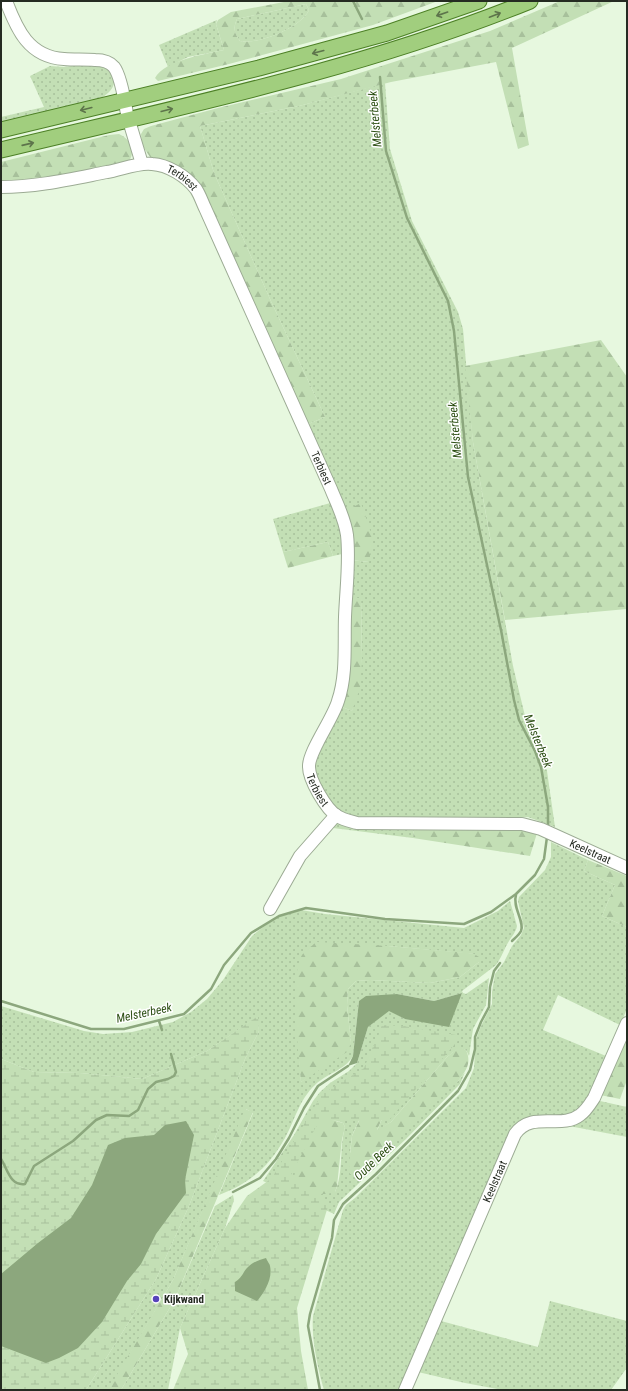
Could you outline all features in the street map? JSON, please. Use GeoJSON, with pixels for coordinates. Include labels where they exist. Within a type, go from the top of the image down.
{"type":"FeatureCollection","features":[{"type":"Feature","properties":{"kind":"main road"},"geometry":{"type":"LineString","coordinates":[[1,130],[259,68],[387,33],[479,1]]}},
{"type":"Feature","properties":{"kind":"main road"},"geometry":{"type":"LineString","coordinates":[[1,150],[287,81],[374,56],[467,25],[530,1]]}},
{"type":"Feature","properties":{"kind":"street"},"geometry":{"type":"LineString","coordinates":[[6,1],[21,35],[39,53],[49,57],[63,59],[102,60],[114,67],[119,79],[142,164]]}},
{"type":"Feature","properties":{"kind":"street","name":"Terbiest"},"geometry":{"type":"LineString","coordinates":[[1,187],[20,187],[47,184],[142,164],[157,165],[175,171],[196,189],[342,515],[347,534],[343,684],[332,717],[309,762],[312,780],[325,803],[336,815],[345,820],[357,823],[510,823],[522,824],[554,834]]}},
{"type":"Feature","properties":{"kind":"street","name":"Terbiest"},"geometry":{"type":"LineString","coordinates":[[270,909],[300,856],[336,815]]}},
{"type":"Feature","properties":{"kind":"street","name":"Keelstraat"},"geometry":{"type":"LineString","coordinates":[[554,834],[627,868]]}},
{"type":"Feature","properties":{"kind":"street","name":"Keelstraat"},"geometry":{"type":"LineString","coordinates":[[405,1390],[515,1134],[520,1128],[533,1122],[573,1119],[580,1116],[587,1109],[594,1098],[627,1023]]}},
{"type":"Feature","properties":{"kind":"green space"},"geometry":{"type":"Polygon","coordinates":[[[289,1],[438,1],[373,25],[229,64],[158,81],[155,78],[160,72],[176,62],[224,50],[216,24],[218,20],[231,12],[289,1]],[[306,4],[237,19],[235,33],[240,41],[248,42],[267,38],[288,29],[297,23],[309,10],[306,4]]]}},
{"type":"Feature","properties":{"kind":"green space"},"geometry":{"type":"Polygon","coordinates":[[[560,1],[614,1],[512,48],[529,145],[518,149],[496,62],[391,82],[299,106],[200,126],[214,173],[270,299],[325,417],[306,425],[202,191],[159,161],[150,157],[142,145],[141,134],[144,129],[151,126],[218,108],[341,79],[490,31],[560,1]]]}},
{"type":"Feature","properties":{"kind":"green space"},"geometry":{"type":"Polygon","coordinates":[[[306,4],[309,10],[304,17],[288,29],[278,34],[248,42],[240,41],[236,35],[235,25],[237,19],[306,4]]]}},
{"type":"Feature","properties":{"kind":"green space"},"geometry":{"type":"Polygon","coordinates":[[[217,20],[216,24],[224,50],[188,57],[168,67],[159,45],[217,20]]]}},
{"type":"Feature","properties":{"kind":"green space"},"geometry":{"type":"Polygon","coordinates":[[[78,65],[106,68],[111,73],[114,81],[110,91],[101,98],[1,122],[1,117],[44,107],[30,76],[50,66],[64,67],[78,65]]]}},
{"type":"Feature","properties":{"kind":"green space"},"geometry":{"type":"Polygon","coordinates":[[[385,83],[390,149],[412,221],[458,312],[463,329],[473,442],[513,666],[525,716],[547,771],[555,827],[528,817],[358,817],[345,815],[334,810],[315,778],[314,771],[316,763],[342,707],[352,711],[362,658],[361,598],[350,598],[351,560],[368,562],[369,557],[345,511],[306,425],[325,417],[270,299],[214,173],[200,126],[299,106],[385,83]]]}},
{"type":"Feature","properties":{"kind":"green space"},"geometry":{"type":"Polygon","coordinates":[[[119,134],[127,139],[131,146],[132,154],[128,163],[51,181],[1,183],[1,162],[109,135],[119,134]]]}},
{"type":"Feature","properties":{"kind":"green space"},"geometry":{"type":"Polygon","coordinates":[[[601,340],[627,377],[627,609],[505,620],[473,442],[465,366],[601,340]]]}},
{"type":"Feature","properties":{"kind":"green space"},"geometry":{"type":"Polygon","coordinates":[[[334,502],[339,520],[342,554],[333,556],[328,542],[283,552],[273,519],[334,502]]]}},
{"type":"Feature","properties":{"kind":"green space"},"geometry":{"type":"Polygon","coordinates":[[[361,503],[373,539],[369,562],[351,560],[345,511],[361,503]]]}},
{"type":"Feature","properties":{"kind":"green space"},"geometry":{"type":"Polygon","coordinates":[[[328,542],[333,556],[288,568],[283,552],[328,542]]]}},
{"type":"Feature","properties":{"kind":"green space"},"geometry":{"type":"Polygon","coordinates":[[[350,598],[361,598],[362,658],[360,688],[352,711],[342,707],[348,683],[350,598]]]}},
{"type":"Feature","properties":{"kind":"green space"},"geometry":{"type":"Polygon","coordinates":[[[337,823],[414,829],[413,838],[333,828],[333,826],[337,823]]]}},
{"type":"Feature","properties":{"kind":"green space"},"geometry":{"type":"Polygon","coordinates":[[[414,829],[525,830],[537,833],[530,856],[413,838],[414,829]]]}},
{"type":"Feature","properties":{"kind":"green space"},"geometry":{"type":"Polygon","coordinates":[[[551,842],[588,860],[584,871],[615,885],[602,916],[627,927],[627,1009],[620,1025],[558,995],[543,1030],[606,1056],[586,1100],[581,1108],[569,1116],[520,1120],[501,1150],[455,1262],[399,1390],[324,1390],[314,1344],[313,1316],[343,1210],[346,1205],[355,1198],[466,1088],[474,1068],[476,1039],[492,1004],[495,974],[504,962],[512,946],[521,935],[524,928],[518,901],[519,897],[545,870],[551,857],[551,842]]]}},
{"type":"Feature","properties":{"kind":"green space"},"geometry":{"type":"Polygon","coordinates":[[[588,860],[627,876],[627,927],[602,916],[615,885],[584,871],[588,860]]]}},
{"type":"Feature","properties":{"kind":"green space"},"geometry":{"type":"Polygon","coordinates":[[[510,901],[517,926],[496,965],[462,991],[466,994],[489,978],[486,1005],[473,1029],[469,1056],[466,1050],[461,1049],[456,1050],[447,1057],[391,1122],[377,1131],[381,1121],[387,1115],[385,1064],[352,1136],[350,1153],[458,1081],[465,1072],[460,1084],[406,1139],[339,1202],[334,1214],[263,1181],[294,1135],[313,1101],[320,1092],[330,1083],[349,1071],[357,1063],[368,1027],[389,1010],[405,1019],[456,1006],[462,993],[434,1001],[397,994],[359,1001],[353,1056],[340,1069],[315,1085],[305,1097],[285,1138],[265,1166],[258,1173],[240,1185],[219,1195],[253,1113],[246,1109],[173,1280],[109,1390],[86,1390],[156,1279],[189,1206],[245,1059],[259,1031],[257,1017],[207,1051],[142,1079],[80,1073],[34,1072],[1,1059],[1,1006],[84,1031],[103,1034],[132,1032],[173,1022],[191,1012],[207,999],[223,980],[252,936],[278,917],[301,910],[325,914],[464,928],[498,911],[510,901]],[[388,946],[296,1008],[301,1082],[351,1043],[347,1005],[348,989],[356,981],[370,980],[430,983],[460,977],[479,962],[474,954],[388,946]],[[332,1119],[335,1192],[340,1176],[342,1143],[345,1127],[343,1123],[332,1119]]]}},
{"type":"Feature","properties":{"kind":"green space"},"geometry":{"type":"Polygon","coordinates":[[[316,942],[388,946],[468,953],[479,957],[479,962],[460,977],[430,983],[370,980],[356,981],[348,989],[347,1005],[351,1043],[347,1052],[301,1082],[295,997],[296,980],[298,965],[302,955],[316,942]]]}},
{"type":"Feature","properties":{"kind":"green space"},"geometry":{"type":"Polygon","coordinates":[[[258,1016],[259,1031],[245,1059],[189,1206],[156,1279],[86,1390],[1,1390],[1,1059],[34,1072],[80,1073],[142,1079],[207,1051],[258,1016]]]}},
{"type":"Feature","properties":{"kind":"green space"},"geometry":{"type":"Polygon","coordinates":[[[382,1025],[403,1026],[462,1036],[389,1120],[319,1121],[291,1175],[329,1203],[297,1308],[301,1351],[308,1390],[173,1390],[188,1354],[180,1328],[225,1228],[247,1196],[272,1178],[322,1094],[364,1068],[382,1025]]]}},
{"type":"Feature","properties":{"kind":"green space"},"geometry":{"type":"Polygon","coordinates":[[[627,1033],[627,1080],[620,1099],[600,1095],[627,1033]]]}},
{"type":"Feature","properties":{"kind":"green space"},"geometry":{"type":"Polygon","coordinates":[[[458,1048],[466,1050],[468,1055],[468,1063],[466,1070],[458,1081],[356,1175],[350,1174],[349,1165],[352,1136],[385,1064],[387,1115],[381,1121],[377,1130],[391,1122],[447,1057],[458,1048]]]}},
{"type":"Feature","properties":{"kind":"green space"},"geometry":{"type":"Polygon","coordinates":[[[600,1101],[627,1107],[627,1137],[569,1126],[581,1120],[600,1101]]]}},
{"type":"Feature","properties":{"kind":"green space"},"geometry":{"type":"Polygon","coordinates":[[[245,1109],[253,1112],[175,1299],[121,1390],[108,1390],[173,1280],[245,1109]]]}},
{"type":"Feature","properties":{"kind":"green space"},"geometry":{"type":"Polygon","coordinates":[[[317,1116],[343,1123],[345,1127],[342,1139],[337,1186],[335,1192],[328,1194],[312,1192],[294,1178],[296,1166],[317,1116]]]}},
{"type":"Feature","properties":{"kind":"green space"},"geometry":{"type":"Polygon","coordinates":[[[233,1195],[234,1200],[225,1228],[180,1328],[168,1390],[121,1390],[175,1299],[215,1206],[233,1195]]]}},
{"type":"Feature","properties":{"kind":"green space"},"geometry":{"type":"Polygon","coordinates":[[[550,1301],[627,1321],[626,1369],[611,1390],[503,1390],[418,1372],[441,1321],[538,1347],[550,1301]]]}},
{"type":"Feature","properties":{"kind":"shaded area"},"geometry":{"type":"Polygon","coordinates":[[[462,993],[449,1027],[405,1019],[389,1011],[368,1027],[357,1063],[348,1066],[353,1056],[359,1001],[366,996],[397,994],[434,1001],[462,993]]]}},
{"type":"Feature","properties":{"kind":"shaded area"},"geometry":{"type":"Polygon","coordinates":[[[186,1121],[194,1135],[185,1180],[186,1193],[156,1234],[141,1264],[127,1281],[102,1322],[78,1348],[46,1363],[1,1346],[1,1274],[71,1218],[92,1185],[108,1145],[125,1138],[154,1135],[165,1125],[186,1121]]]}},
{"type":"Feature","properties":{"kind":"shaded area"},"geometry":{"type":"Polygon","coordinates":[[[266,1258],[270,1265],[271,1271],[269,1281],[265,1290],[257,1301],[235,1291],[235,1282],[248,1267],[256,1261],[266,1258]]]}},
{"type":"Feature","properties":{"kind":"waterway","name":"Melsterbeek"},"geometry":{"type":"LineString","coordinates":[[353,1],[362,19]]}},
{"type":"Feature","properties":{"kind":"waterway","name":"Melsterbeek"},"geometry":{"type":"LineString","coordinates":[[380,77],[386,151],[407,218],[448,301],[454,331],[468,477],[519,720],[535,751],[541,767],[548,807],[548,828]]}},
{"type":"Feature","properties":{"kind":"waterway","name":"Melsterbeek"},"geometry":{"type":"LineString","coordinates":[[1,1001],[91,1029],[124,1029],[184,1014],[211,989],[224,965],[251,933],[279,916],[306,908],[385,919],[464,924],[491,912],[516,894],[535,875],[544,859],[547,837]]}},
{"type":"Feature","properties":{"kind":"waterway","name":"Oude Beek"},"geometry":{"type":"LineString","coordinates":[[512,941],[521,931],[522,927],[515,900],[516,895]]}},
{"type":"Feature","properties":{"kind":"waterway","name":"Oude Beek"},"geometry":{"type":"LineString","coordinates":[[320,1390],[308,1326],[310,1314],[332,1238],[334,1220],[343,1204],[376,1174],[458,1091],[470,1070],[475,1049],[475,1037],[489,1007],[490,987],[494,971],[500,963]]}},
{"type":"Feature","properties":{"kind":"waterway"},"geometry":{"type":"LineString","coordinates":[[159,1021],[162,1030]]}},
{"type":"Feature","properties":{"kind":"waterway"},"geometry":{"type":"LineString","coordinates":[[1,1159],[13,1180],[20,1184],[25,1184],[34,1166],[73,1141],[96,1120],[107,1115],[129,1116],[138,1110],[148,1089],[156,1082],[174,1076],[176,1072],[171,1054]]}},
{"type":"Feature","properties":{"kind":"waterway"},"geometry":{"type":"LineString","coordinates":[[233,1192],[260,1178],[276,1159],[318,1086],[348,1066]]}},
{"type":"Feature","properties":{"kind":"place","name":"Kijkwand"},"geometry":{"type":"Point","coordinates":[156,1299]}}]}
